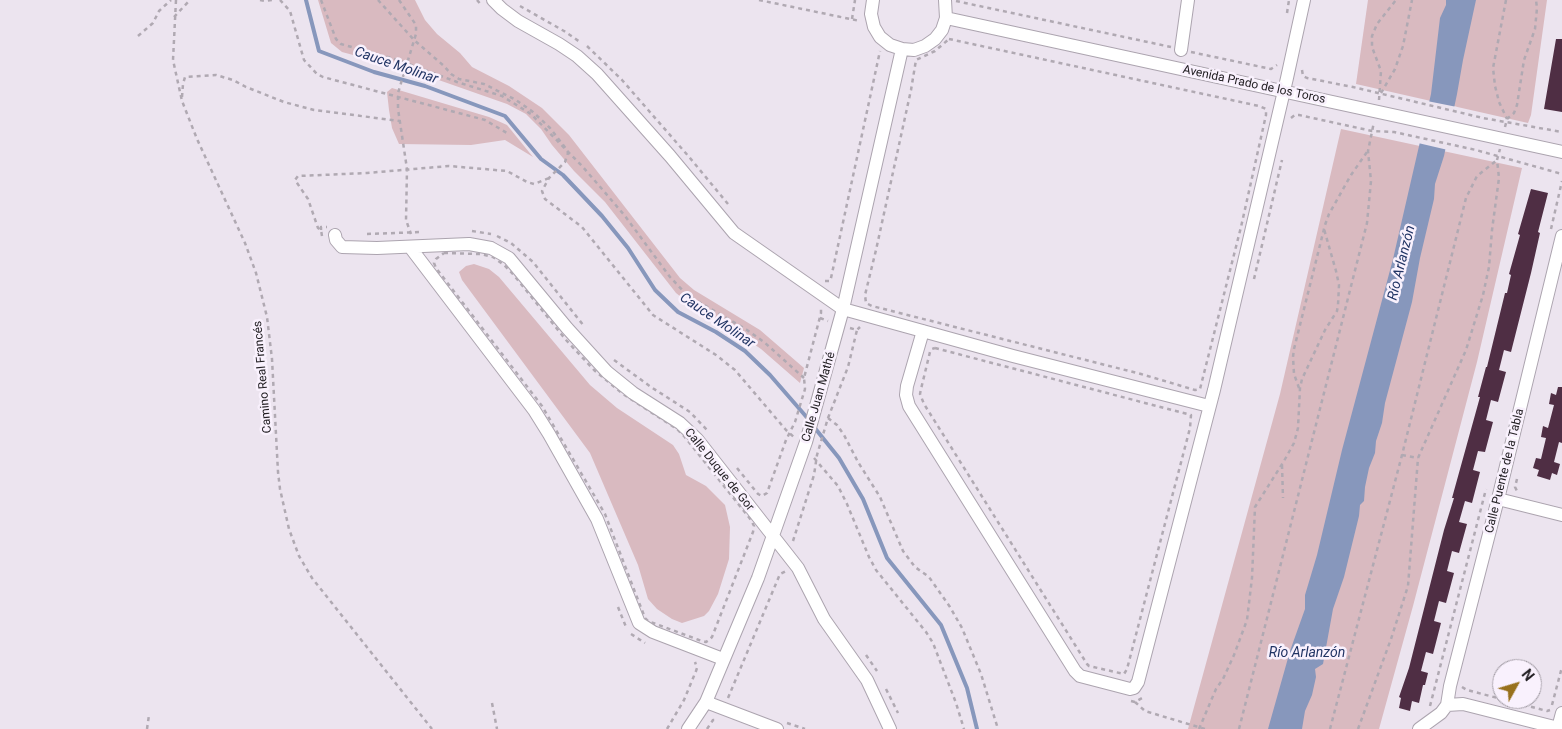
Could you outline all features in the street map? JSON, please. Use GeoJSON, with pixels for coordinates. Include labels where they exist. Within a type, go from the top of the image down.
{"type":"FeatureCollection","features":[{"type":"Feature","properties":{"kind":"street"},"geometry":{"type":"LineString","coordinates":[[869,1],[870,14],[874,27],[880,37],[890,45],[914,50],[930,43],[942,30],[946,18],[945,0]]}},
{"type":"Feature","properties":{"kind":"street"},"geometry":{"type":"LineString","coordinates":[[1181,50],[1188,0]]}},
{"type":"Feature","properties":{"kind":"street"},"geometry":{"type":"LineString","coordinates":[[923,331],[907,386],[906,395],[909,406],[1068,660],[1080,676],[1130,688],[1136,685],[1210,406],[1304,0]]}},
{"type":"Feature","properties":{"kind":"street"},"geometry":{"type":"LineString","coordinates":[[488,3],[502,9],[518,21],[577,56],[597,74],[670,156],[734,233],[843,310],[1210,406]]}},
{"type":"Feature","properties":{"kind":"street","name":"Avenida Prado de los Toros"},"geometry":{"type":"LineString","coordinates":[[946,18],[1562,152]]}},
{"type":"Feature","properties":{"kind":"street","name":"Calle Juan Mathé"},"geometry":{"type":"LineString","coordinates":[[688,729],[706,702],[758,578],[806,442],[843,310],[902,49]]}},
{"type":"Feature","properties":{"kind":"street","name":"Calle Duque de Gor"},"geometry":{"type":"LineString","coordinates":[[336,235],[336,240],[342,247],[377,248],[469,244],[481,245],[500,252],[509,258],[567,328],[608,372],[633,392],[680,423],[697,439],[798,568],[824,619],[867,680],[890,729]]}},
{"type":"Feature","properties":{"kind":"street","name":"Calle Puente de la Tabla"},"geometry":{"type":"LineString","coordinates":[[1447,705],[1450,686],[1498,499],[1556,237]]}},
{"type":"Feature","properties":{"kind":"street"},"geometry":{"type":"LineString","coordinates":[[410,247],[534,410],[549,434],[597,519],[638,623],[653,632],[723,659]]}},
{"type":"Feature","properties":{"kind":"street"},"geometry":{"type":"LineString","coordinates":[[1498,499],[1562,515]]}},
{"type":"Feature","properties":{"kind":"street"},"geometry":{"type":"LineString","coordinates":[[706,702],[778,724]]}},
{"type":"Feature","properties":{"kind":"street"},"geometry":{"type":"LineString","coordinates":[[1419,729],[1441,713],[1447,705],[1463,704],[1560,729],[1562,713]]}},
{"type":"Feature","properties":{"kind":"path"},"geometry":{"type":"LineString","coordinates":[[138,36],[153,23],[159,11],[171,0]]}},
{"type":"Feature","properties":{"kind":"path","name":"Camino Real Francés"},"geometry":{"type":"LineString","coordinates":[[176,0],[172,60],[182,101],[197,139],[245,242],[256,273],[263,302],[272,359],[280,489],[289,529],[299,556],[312,578],[432,729]]}},
{"type":"Feature","properties":{"kind":"path"},"geometry":{"type":"LineString","coordinates":[[174,17],[190,0]]}},
{"type":"Feature","properties":{"kind":"path"},"geometry":{"type":"LineString","coordinates":[[260,0],[272,0]]}},
{"type":"Feature","properties":{"kind":"path"},"geometry":{"type":"LineString","coordinates":[[280,0],[290,11],[304,60],[317,74],[485,120],[507,134]]}},
{"type":"Feature","properties":{"kind":"path"},"geometry":{"type":"LineString","coordinates":[[321,0],[336,39],[341,44],[502,96],[531,114],[625,216],[670,277],[687,295],[764,342],[804,378]]}},
{"type":"Feature","properties":{"kind":"path"},"geometry":{"type":"LineString","coordinates":[[378,0],[414,40],[451,74],[459,79],[495,88],[516,100],[533,112],[550,128],[567,152]]}},
{"type":"Feature","properties":{"kind":"path"},"geometry":{"type":"LineString","coordinates":[[399,0],[416,24],[414,40],[398,96],[406,161],[406,220],[411,233],[410,247]]}},
{"type":"Feature","properties":{"kind":"path"},"geometry":{"type":"LineString","coordinates":[[477,0],[488,3]]}},
{"type":"Feature","properties":{"kind":"path"},"geometry":{"type":"LineString","coordinates":[[759,0],[862,21]]}},
{"type":"Feature","properties":{"kind":"path"},"geometry":{"type":"LineString","coordinates":[[852,20],[855,0]]}},
{"type":"Feature","properties":{"kind":"path"},"geometry":{"type":"LineString","coordinates":[[956,0],[1271,69],[1275,67],[1278,58]]}},
{"type":"Feature","properties":{"kind":"path"},"geometry":{"type":"LineString","coordinates":[[1380,94],[1381,71],[1372,47],[1372,36],[1376,24],[1396,0]]}},
{"type":"Feature","properties":{"kind":"path"},"geometry":{"type":"LineString","coordinates":[[1380,94],[1395,69],[1403,46],[1412,0]]}},
{"type":"Feature","properties":{"kind":"path"},"geometry":{"type":"LineString","coordinates":[[1506,0],[1494,68],[1495,86],[1499,102],[1507,119],[1514,113],[1517,105],[1524,60],[1535,29],[1536,0]]}},
{"type":"Feature","properties":{"kind":"path"},"geometry":{"type":"LineString","coordinates":[[517,3],[564,31],[600,58],[690,158],[731,208]]}},
{"type":"Feature","properties":{"kind":"path"},"geometry":{"type":"LineString","coordinates":[[949,39],[1266,109],[1241,227],[1200,389],[1195,390],[1141,374],[872,306],[866,303],[864,299],[867,286],[916,60],[935,51],[949,39]]}},
{"type":"Feature","properties":{"kind":"path"},"geometry":{"type":"LineString","coordinates":[[820,277],[827,282],[831,278],[881,49]]}},
{"type":"Feature","properties":{"kind":"path"},"geometry":{"type":"LineString","coordinates":[[1302,66],[1303,76],[1307,78],[1484,118],[1562,132]]}},
{"type":"Feature","properties":{"kind":"path"},"geometry":{"type":"LineString","coordinates":[[182,101],[185,77],[212,76],[233,80],[246,88],[284,102],[314,110],[400,121]]}},
{"type":"Feature","properties":{"kind":"path"},"geometry":{"type":"LineString","coordinates":[[1239,729],[1368,223],[1371,181],[1368,151],[1376,112]]}},
{"type":"Feature","properties":{"kind":"path"},"geometry":{"type":"LineString","coordinates":[[1290,119],[1295,115],[1299,115],[1372,131],[1394,132],[1476,150],[1562,174]]}},
{"type":"Feature","properties":{"kind":"path"},"geometry":{"type":"LineString","coordinates":[[1300,388],[1294,374],[1293,357],[1324,229],[1337,199],[1368,151]]}},
{"type":"Feature","properties":{"kind":"path"},"geometry":{"type":"LineString","coordinates":[[567,152],[564,162],[549,178],[542,191],[545,199],[582,227],[653,314],[716,355],[735,370],[786,430],[806,442],[816,461],[838,486],[868,557],[876,570],[933,643],[964,729]]}},
{"type":"Feature","properties":{"kind":"path"},"geometry":{"type":"LineString","coordinates":[[1252,285],[1282,156]]}},
{"type":"Feature","properties":{"kind":"path"},"geometry":{"type":"LineString","coordinates":[[1330,729],[1402,454],[1466,198],[1477,176],[1497,160],[1499,178],[1489,267],[1483,295],[1466,350],[1418,458],[1408,586],[1358,729]]}},
{"type":"Feature","properties":{"kind":"path"},"geometry":{"type":"LineString","coordinates":[[322,238],[321,230],[318,228],[308,199],[295,180],[298,176],[368,173],[449,166],[507,171],[534,184],[549,178]]}},
{"type":"Feature","properties":{"kind":"path"},"geometry":{"type":"LineString","coordinates":[[1556,237],[1562,183]]}},
{"type":"Feature","properties":{"kind":"path"},"geometry":{"type":"LineString","coordinates":[[1199,728],[1216,689],[1223,679],[1234,655],[1247,620],[1251,586],[1255,507],[1283,464],[1294,443],[1298,428],[1300,388],[1314,351],[1337,311],[1339,285],[1324,229]]}},
{"type":"Feature","properties":{"kind":"path"},"geometry":{"type":"LineString","coordinates":[[444,253],[480,254],[493,257],[504,265],[566,340],[594,370],[623,394],[677,430],[714,474],[754,526],[750,541],[712,637],[706,642],[648,621],[645,618],[605,514],[542,406],[436,268],[434,263],[436,259],[444,253]]}},
{"type":"Feature","properties":{"kind":"path"},"geometry":{"type":"LineString","coordinates":[[796,419],[805,389],[804,378],[822,313],[819,305]]}},
{"type":"Feature","properties":{"kind":"path"},"geometry":{"type":"LineString","coordinates":[[795,544],[793,537],[814,475],[819,448],[828,418],[848,367],[857,330]]}},
{"type":"Feature","properties":{"kind":"path"},"geometry":{"type":"LineString","coordinates":[[935,348],[1144,403],[1189,413],[1192,418],[1126,673],[1122,675],[1087,664],[924,404],[920,394],[930,352],[935,348]]}},
{"type":"Feature","properties":{"kind":"path"},"geometry":{"type":"LineString","coordinates":[[828,418],[837,425],[844,435],[880,497],[903,551],[912,564],[934,584],[956,617],[984,681],[998,729]]}},
{"type":"Feature","properties":{"kind":"path"},"geometry":{"type":"LineString","coordinates":[[1402,454],[1418,458]]}},
{"type":"Feature","properties":{"kind":"path"},"geometry":{"type":"LineString","coordinates":[[1283,464],[1283,498]]}},
{"type":"Feature","properties":{"kind":"path"},"geometry":{"type":"LineString","coordinates":[[1518,492],[1515,487],[1519,471]]}},
{"type":"Feature","properties":{"kind":"path"},"geometry":{"type":"LineString","coordinates":[[1429,708],[1488,481]]}},
{"type":"Feature","properties":{"kind":"path"},"geometry":{"type":"LineString","coordinates":[[730,702],[728,696],[780,574],[786,570]]}},
{"type":"Feature","properties":{"kind":"path"},"geometry":{"type":"LineString","coordinates":[[615,599],[630,632],[635,637],[650,644]]}},
{"type":"Feature","properties":{"kind":"path"},"geometry":{"type":"LineString","coordinates":[[865,653],[880,678]]}},
{"type":"Feature","properties":{"kind":"path"},"geometry":{"type":"LineString","coordinates":[[668,729],[684,700],[696,671],[696,663],[691,659]]}},
{"type":"Feature","properties":{"kind":"path"},"geometry":{"type":"LineString","coordinates":[[1462,684],[1462,688],[1467,690],[1549,711],[1562,667]]}},
{"type":"Feature","properties":{"kind":"path"},"geometry":{"type":"LineString","coordinates":[[884,684],[900,721]]}},
{"type":"Feature","properties":{"kind":"path"},"geometry":{"type":"LineString","coordinates":[[1135,702],[1145,695]]}},
{"type":"Feature","properties":{"kind":"path"},"geometry":{"type":"LineString","coordinates":[[1126,700],[1135,702],[1145,711],[1205,729]]}},
{"type":"Feature","properties":{"kind":"path"},"geometry":{"type":"LineString","coordinates":[[492,703],[497,729]]}},
{"type":"Feature","properties":{"kind":"path"},"geometry":{"type":"LineString","coordinates":[[147,729],[149,715]]}},
{"type":"Feature","properties":{"kind":"path"},"geometry":{"type":"LineString","coordinates":[[707,729],[717,719]]}},
{"type":"Feature","properties":{"kind":"path"},"geometry":{"type":"LineString","coordinates":[[778,724],[805,729]]}},
{"type":"Feature","properties":{"kind":"shaded area"},"geometry":{"type":"Polygon","coordinates":[[[318,0],[415,0],[425,20],[472,67],[509,86],[542,108],[569,135],[680,278],[694,290],[760,330],[804,368],[800,383],[761,349],[720,321],[691,305],[676,293],[605,202],[574,171],[541,129],[526,114],[507,104],[413,71],[342,52],[331,43],[318,0]]]}},
{"type":"Feature","properties":{"kind":"shaded area"},"geometry":{"type":"Polygon","coordinates":[[[1368,0],[1547,0],[1531,115],[1528,123],[1356,84],[1368,0]]]}},
{"type":"Feature","properties":{"kind":"shaded area"},"geometry":{"type":"Polygon","coordinates":[[[392,88],[489,117],[507,125],[533,157],[505,140],[471,145],[399,144],[392,128],[389,110],[387,92],[392,88]]]}},
{"type":"Feature","properties":{"kind":"shaded area"},"geometry":{"type":"Polygon","coordinates":[[[1341,129],[1522,168],[1477,362],[1379,729],[1188,729],[1280,394],[1341,129]]]}},
{"type":"Feature","properties":{"kind":"shaded area"},"geometry":{"type":"Polygon","coordinates":[[[474,264],[489,269],[499,277],[590,385],[617,408],[673,445],[679,454],[686,475],[706,486],[725,505],[730,527],[729,559],[718,594],[709,611],[704,616],[682,623],[657,609],[648,599],[638,565],[590,453],[462,280],[459,272],[466,266],[474,264]]]}},
{"type":"Feature","properties":{"kind":"water","name":"Río Arlanzón"},"geometry":{"type":"Polygon","coordinates":[[[1446,0],[1476,0],[1444,156],[1435,184],[1434,199],[1412,302],[1385,403],[1375,453],[1369,468],[1364,501],[1360,505],[1344,577],[1333,609],[1323,664],[1315,669],[1316,677],[1312,695],[1305,711],[1302,729],[1268,729],[1290,651],[1305,609],[1305,595],[1393,259],[1431,94],[1440,18],[1446,5],[1446,0]]]}},
{"type":"Feature","properties":{"kind":"pier"},"geometry":{"type":"Polygon","coordinates":[[[1427,101],[1457,107],[1448,150],[1418,143],[1427,101]]]}},
{"type":"Feature","properties":{"kind":"building"},"geometry":{"type":"Polygon","coordinates":[[[1556,39],[1562,39],[1562,112],[1544,109],[1556,39]]]}},
{"type":"Feature","properties":{"kind":"building"},"geometry":{"type":"Polygon","coordinates":[[[1531,189],[1548,193],[1538,232],[1540,233],[1531,273],[1511,352],[1504,350],[1499,370],[1506,372],[1498,402],[1491,400],[1486,420],[1493,422],[1485,452],[1478,451],[1473,470],[1480,472],[1472,503],[1465,501],[1459,522],[1467,524],[1459,553],[1452,551],[1447,571],[1454,573],[1446,603],[1439,601],[1434,621],[1441,623],[1433,654],[1426,652],[1421,671],[1428,673],[1425,685],[1423,685],[1419,703],[1412,701],[1410,711],[1399,708],[1401,698],[1399,697],[1409,668],[1454,498],[1452,498],[1480,397],[1478,397],[1505,293],[1507,293],[1511,275],[1509,274],[1520,235],[1518,234],[1531,189]]]}},
{"type":"Feature","properties":{"kind":"building"},"geometry":{"type":"Polygon","coordinates":[[[1558,387],[1562,387],[1562,443],[1559,442],[1554,462],[1560,464],[1557,475],[1552,473],[1550,480],[1537,476],[1539,470],[1533,468],[1536,458],[1541,459],[1546,438],[1541,437],[1543,426],[1548,428],[1554,405],[1549,404],[1551,393],[1556,395],[1558,387]]]}},
{"type":"Feature","properties":{"kind":"waterway","name":"Cauce Molinar"},"geometry":{"type":"LineString","coordinates":[[306,0],[319,51],[374,72],[425,86],[505,116],[541,159],[563,175],[602,216],[628,248],[655,290],[678,312],[716,332],[745,351],[770,375],[810,421]]}},
{"type":"Feature","properties":{"kind":"waterway","name":"Cauce Molinar"},"geometry":{"type":"LineString","coordinates":[[814,427],[839,458],[863,499],[887,558],[941,625],[967,688],[977,729]]}}]}
